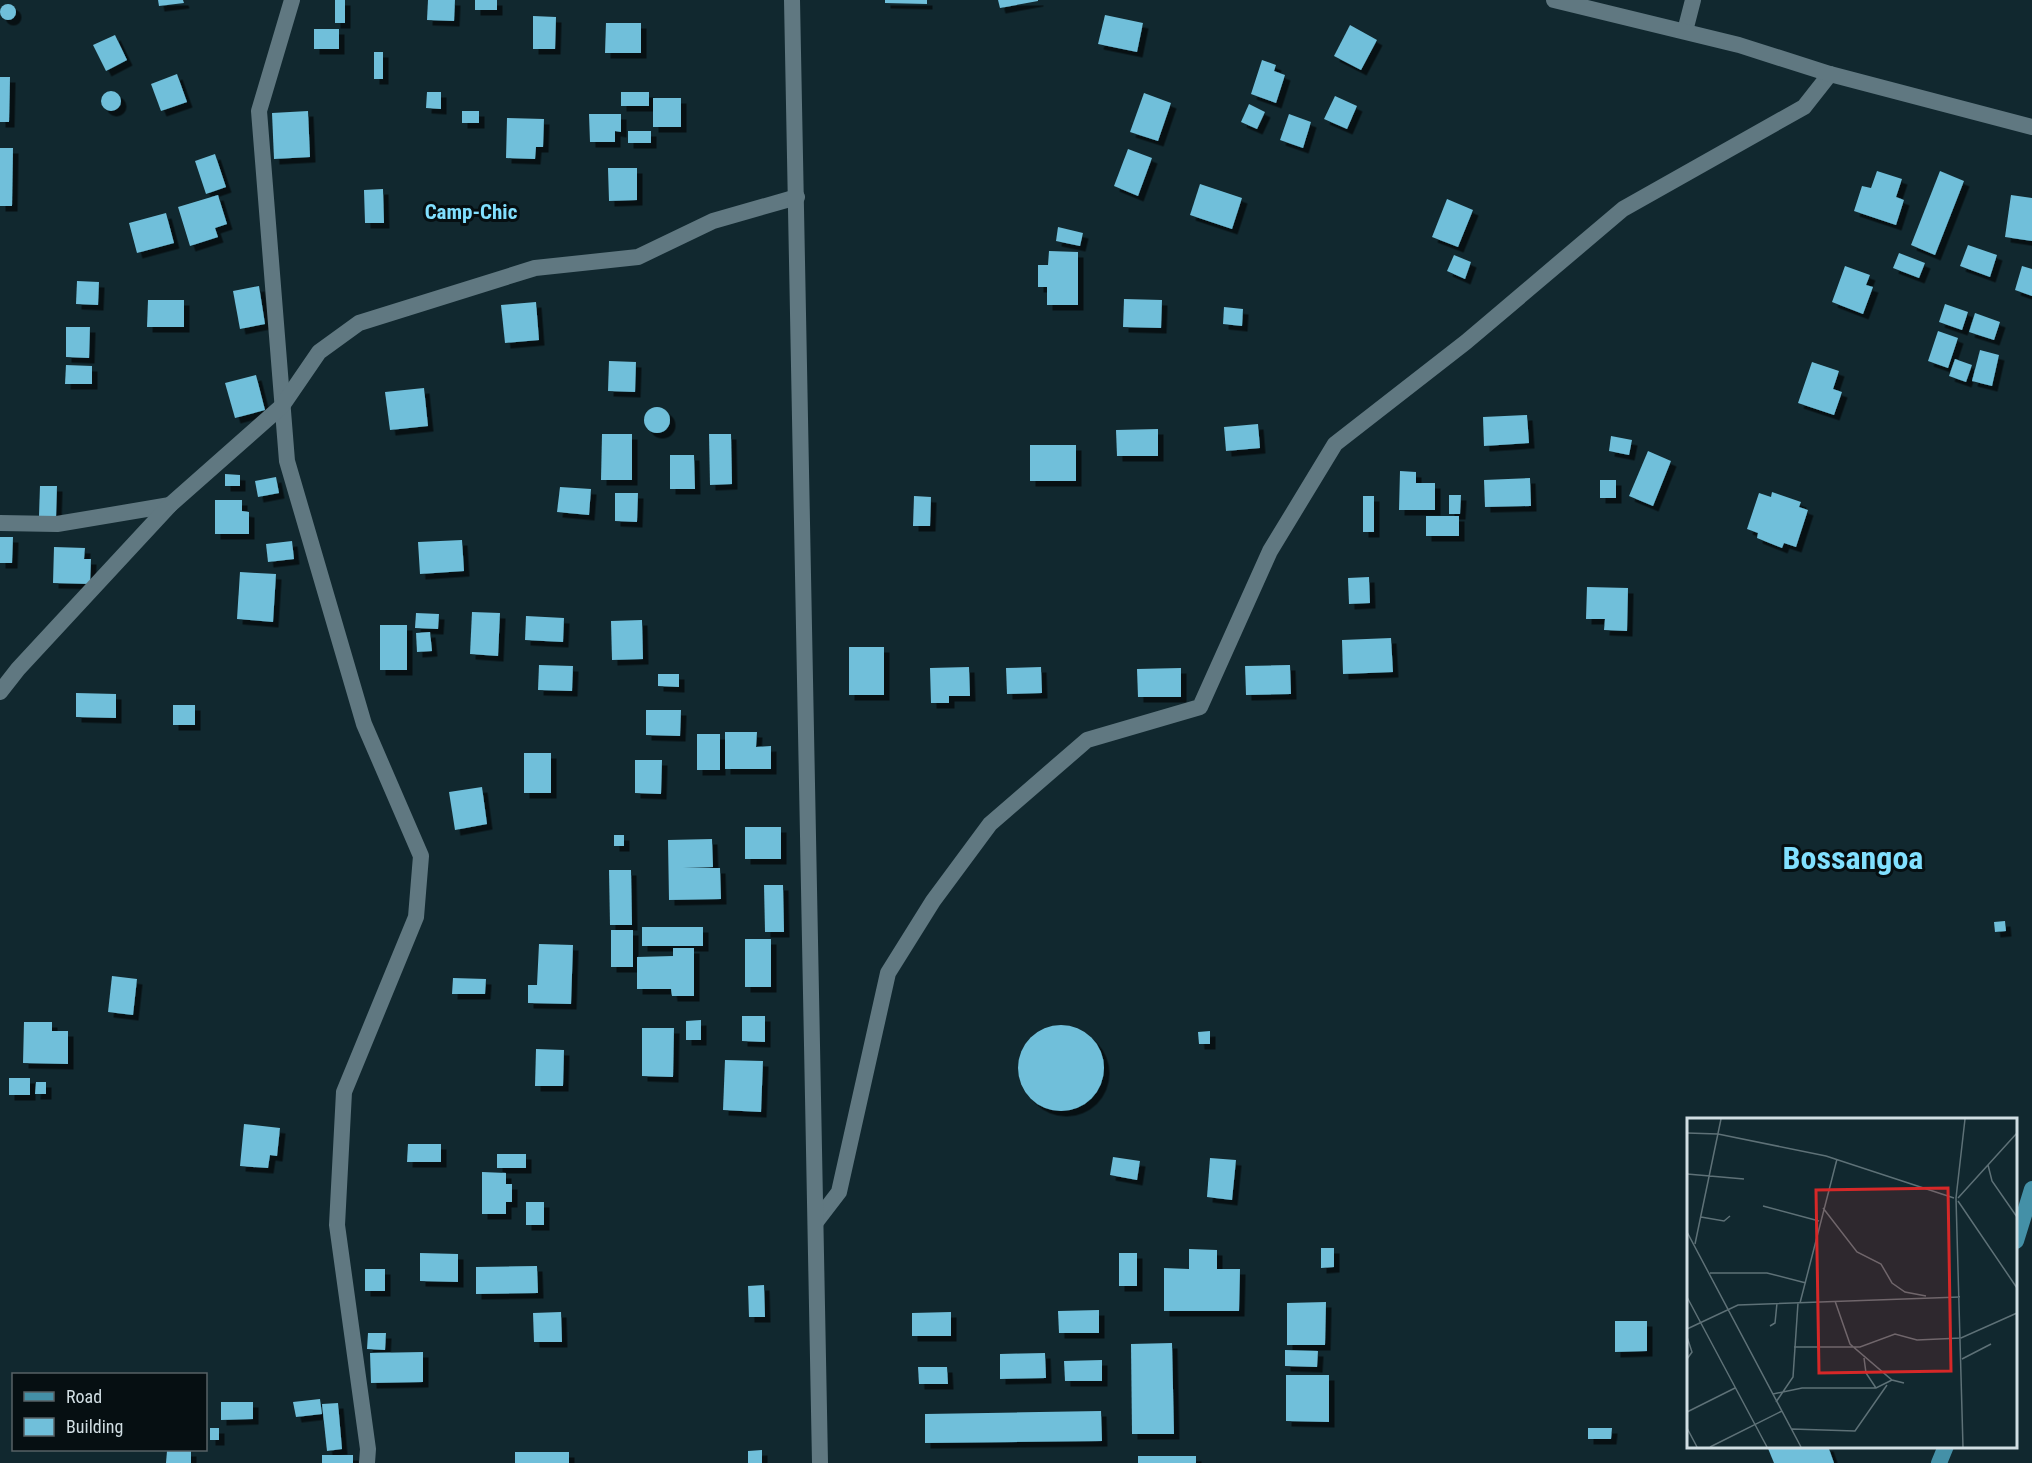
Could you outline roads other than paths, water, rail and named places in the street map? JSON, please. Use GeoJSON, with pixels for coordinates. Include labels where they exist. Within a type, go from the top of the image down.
{"type":"FeatureCollection","features":[{"type":"Feature","properties":{"kind":"main road"},"geometry":{"type":"LineString","coordinates":[[2017,1238],[2032,1189]]}},
{"type":"Feature","properties":{"kind":"main road"},"geometry":{"type":"LineString","coordinates":[[1939,1463],[1945,1448]]}},
{"type":"Feature","properties":{"kind":"street"},"geometry":{"type":"LineString","coordinates":[[292,0],[259,111],[287,461],[364,724],[421,856],[416,917],[344,1092],[337,1224],[368,1449],[367,1463]]}},
{"type":"Feature","properties":{"kind":"street"},"geometry":{"type":"LineString","coordinates":[[792,0],[820,1463]]}},
{"type":"Feature","properties":{"kind":"street"},"geometry":{"type":"LineString","coordinates":[[1554,0],[1739,45],[1830,74],[2032,128]]}},
{"type":"Feature","properties":{"kind":"street"},"geometry":{"type":"LineString","coordinates":[[1684,31],[1694,0]]}},
{"type":"Feature","properties":{"kind":"street"},"geometry":{"type":"LineString","coordinates":[[816,1222],[839,1192],[888,973],[933,901],[990,824],[1087,740],[1200,707],[1270,551],[1335,444],[1466,342],[1623,209],[1804,107],[1830,74]]}},
{"type":"Feature","properties":{"kind":"street"},"geometry":{"type":"LineString","coordinates":[[0,692],[18,669],[170,505],[282,406],[320,352],[359,323],[535,268],[638,257],[713,221],[797,196]]}},
{"type":"Feature","properties":{"kind":"street"},"geometry":{"type":"LineString","coordinates":[[0,523],[57,524],[170,505]]}},
{"type":"Feature","properties":{"kind":"district","name":"Camp-Chic"},"geometry":{"type":"Point","coordinates":[471,212]}},
{"type":"Feature","properties":{"kind":"district","name":"Bossangoa"},"geometry":{"type":"Point","coordinates":[1853,858]}}]}
